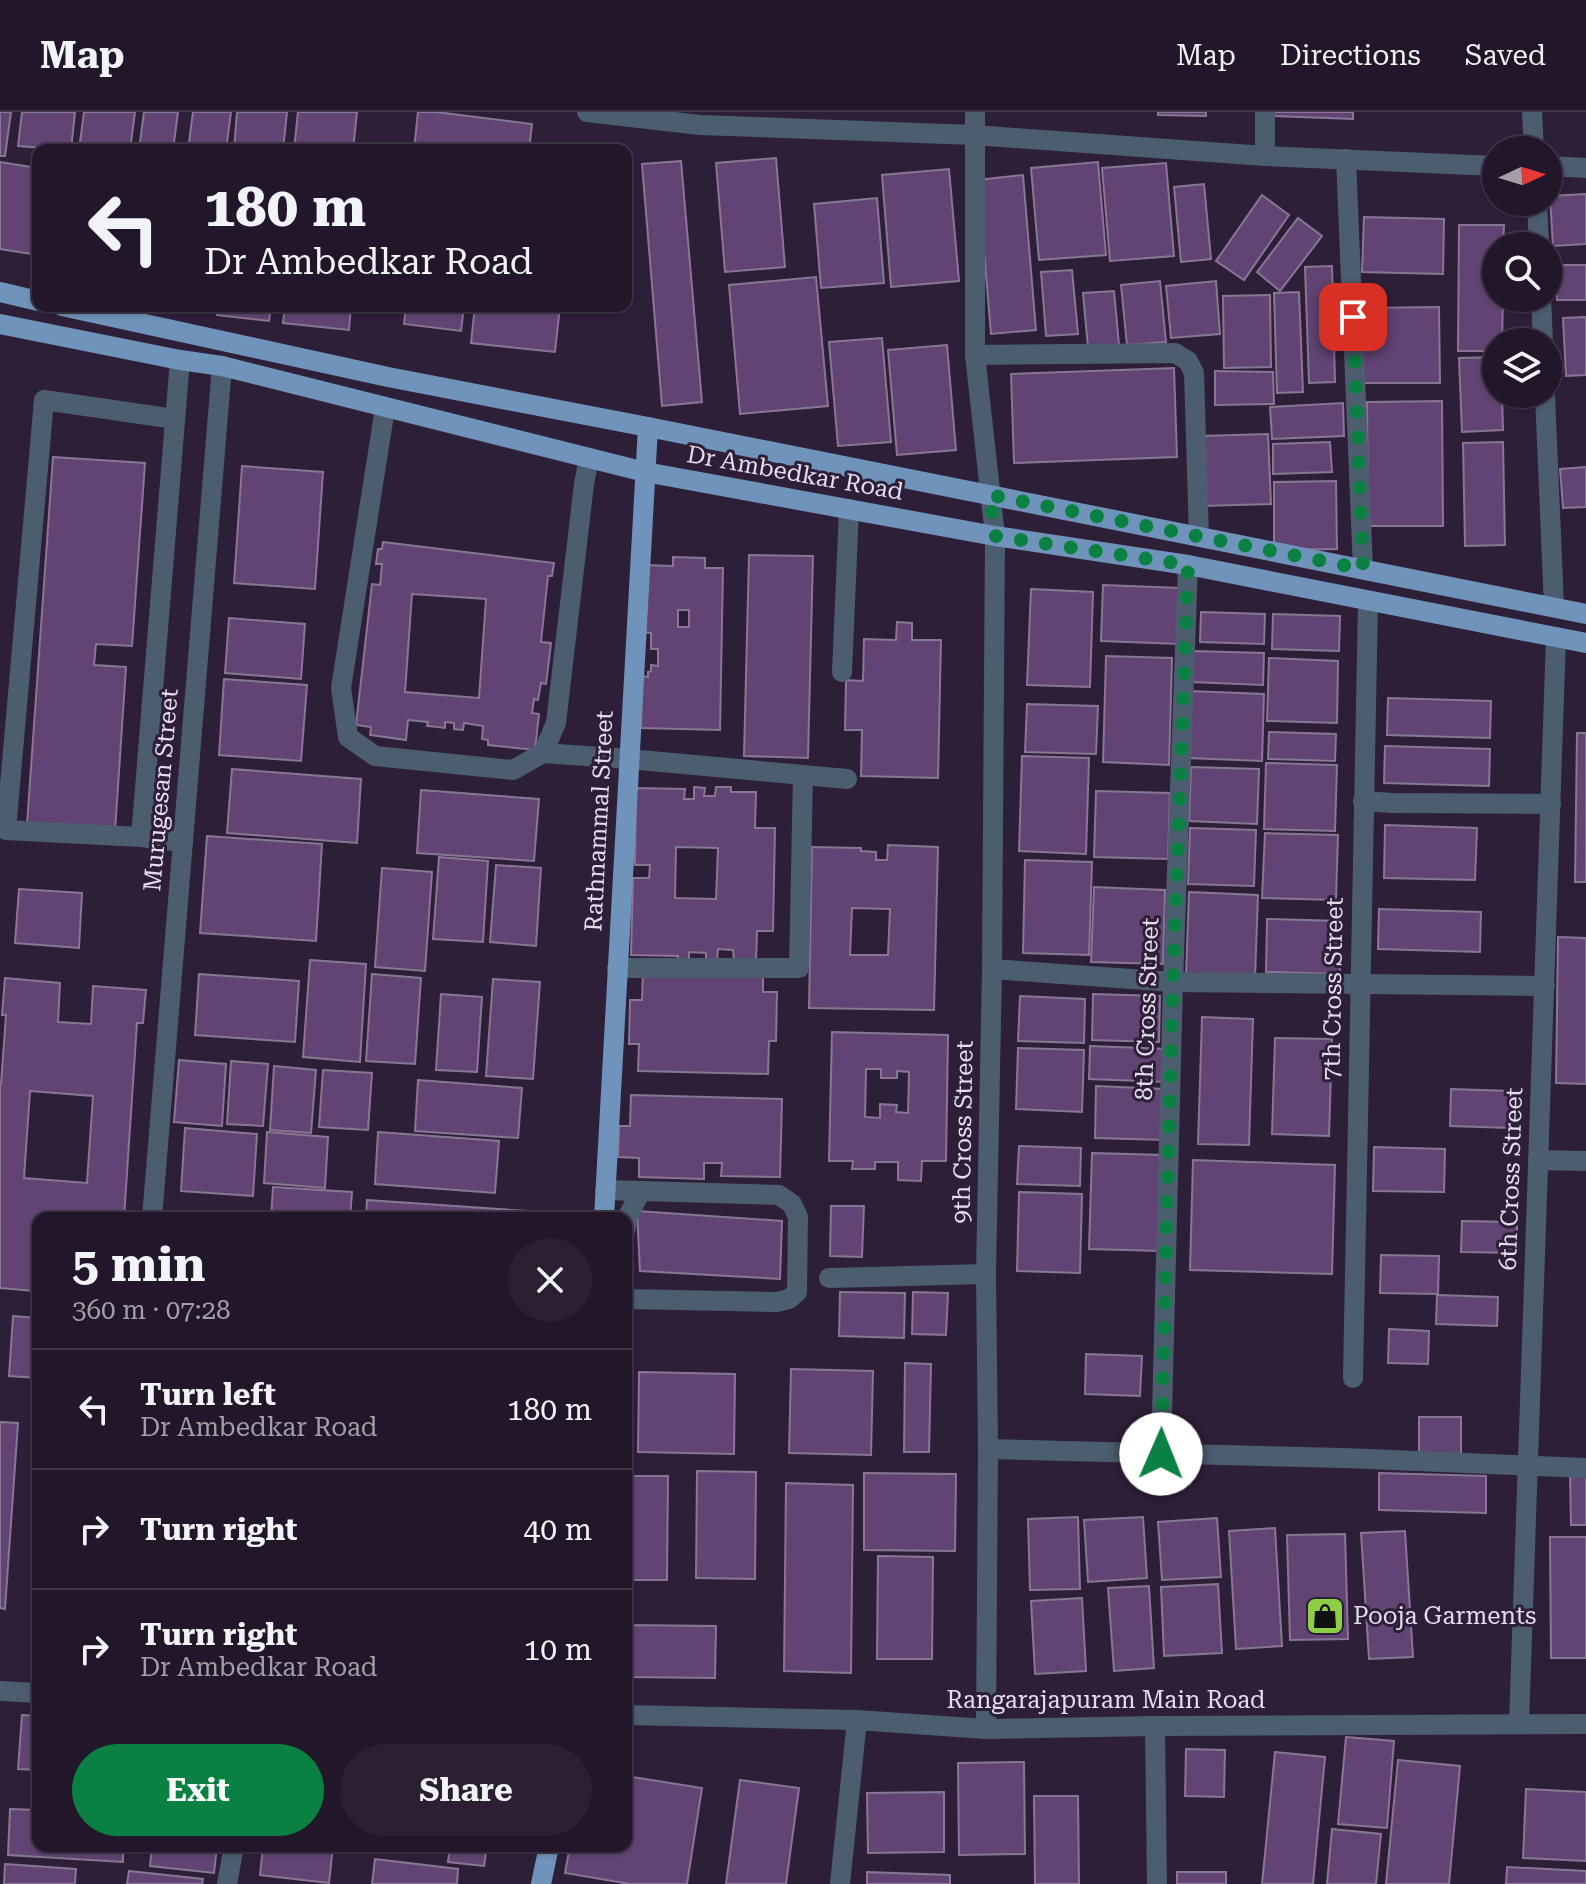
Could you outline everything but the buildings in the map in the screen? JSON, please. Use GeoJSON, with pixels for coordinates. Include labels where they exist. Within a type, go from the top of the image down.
{"type":"FeatureCollection","features":[{"type":"Feature","properties":{"kind":"main road"},"geometry":{"type":"LineString","coordinates":[[0,292],[32,300]]}},
{"type":"Feature","properties":{"kind":"main road","name":"Dr Ambedkar Road"},"geometry":{"type":"LineString","coordinates":[[90,312],[388,377],[1586,614]]}},
{"type":"Feature","properties":{"kind":"main road","name":"Dr Ambedkar Road"},"geometry":{"type":"LineString","coordinates":[[0,324],[222,366],[645,472],[995,536],[1188,565],[1586,643]]}},
{"type":"Feature","properties":{"kind":"main road","name":"Rathnammal Street"},"geometry":{"type":"LineString","coordinates":[[604,1212],[648,427]]}},
{"type":"Feature","properties":{"kind":"main road"},"geometry":{"type":"LineString","coordinates":[[541,1884],[548,1852]]}},
{"type":"Feature","properties":{"kind":"street"},"geometry":{"type":"LineString","coordinates":[[587,112],[1265,156],[1482,165]]}},
{"type":"Feature","properties":{"kind":"street","name":"9th Cross Street"},"geometry":{"type":"LineString","coordinates":[[975,112],[975,355],[995,536],[986,1274],[986,1729]]}},
{"type":"Feature","properties":{"kind":"street"},"geometry":{"type":"LineString","coordinates":[[1265,112],[1265,156]]}},
{"type":"Feature","properties":{"kind":"street"},"geometry":{"type":"LineString","coordinates":[[1532,112],[1533,136]]}},
{"type":"Feature","properties":{"kind":"street"},"geometry":{"type":"LineString","coordinates":[[1346,159],[1363,569]]}},
{"type":"Feature","properties":{"kind":"street"},"geometry":{"type":"LineString","coordinates":[[1562,167],[1586,168]]}},
{"type":"Feature","properties":{"kind":"street"},"geometry":{"type":"LineString","coordinates":[[975,355],[1175,353],[1188,361],[1194,373],[1199,537]]}},
{"type":"Feature","properties":{"kind":"street"},"geometry":{"type":"LineString","coordinates":[[141,837],[180,360]]}},
{"type":"Feature","properties":{"kind":"street","name":"Murugesan Street"},"geometry":{"type":"LineString","coordinates":[[152,1212],[222,366]]}},
{"type":"Feature","properties":{"kind":"street"},"geometry":{"type":"LineString","coordinates":[[175,419],[44,400],[6,830],[183,842]]}},
{"type":"Feature","properties":{"kind":"street"},"geometry":{"type":"LineString","coordinates":[[385,408],[341,688],[348,737],[375,756],[471,767],[513,770],[543,753],[847,779]]}},
{"type":"Feature","properties":{"kind":"street"},"geometry":{"type":"LineString","coordinates":[[1546,408],[1554,607]]}},
{"type":"Feature","properties":{"kind":"street"},"geometry":{"type":"LineString","coordinates":[[543,753],[556,723],[589,458]]}},
{"type":"Feature","properties":{"kind":"street"},"geometry":{"type":"LineString","coordinates":[[842,672],[849,509]]}},
{"type":"Feature","properties":{"kind":"street","name":"8th Cross Street"},"geometry":{"type":"LineString","coordinates":[[1161,1454],[1188,565]]}},
{"type":"Feature","properties":{"kind":"street","name":"7th Cross Street"},"geometry":{"type":"LineString","coordinates":[[1353,1378],[1368,602]]}},
{"type":"Feature","properties":{"kind":"street","name":"6th Cross Street"},"geometry":{"type":"LineString","coordinates":[[1519,1724],[1556,637]]}},
{"type":"Feature","properties":{"kind":"street"},"geometry":{"type":"LineString","coordinates":[[617,968],[799,968],[803,775]]}},
{"type":"Feature","properties":{"kind":"street"},"geometry":{"type":"LineString","coordinates":[[1363,801],[1551,804]]}},
{"type":"Feature","properties":{"kind":"street"},"geometry":{"type":"LineString","coordinates":[[992,969],[1173,982],[1545,986]]}},
{"type":"Feature","properties":{"kind":"street"},"geometry":{"type":"LineString","coordinates":[[1538,1160],[1586,1161]]}},
{"type":"Feature","properties":{"kind":"street"},"geometry":{"type":"LineString","coordinates":[[605,1190],[779,1195],[792,1204],[798,1217],[797,1292],[789,1299],[777,1302],[632,1299]]}},
{"type":"Feature","properties":{"kind":"street"},"geometry":{"type":"LineString","coordinates":[[630,1212],[641,1191]]}},
{"type":"Feature","properties":{"kind":"street"},"geometry":{"type":"LineString","coordinates":[[829,1278],[986,1274]]}},
{"type":"Feature","properties":{"kind":"street"},"geometry":{"type":"LineString","coordinates":[[988,1449],[1586,1468]]}},
{"type":"Feature","properties":{"kind":"street"},"geometry":{"type":"LineString","coordinates":[[0,1691],[32,1693]]}},
{"type":"Feature","properties":{"kind":"street","name":"Rangarajapuram Main Road"},"geometry":{"type":"LineString","coordinates":[[632,1715],[857,1720],[986,1729],[1586,1724]]}},
{"type":"Feature","properties":{"kind":"street"},"geometry":{"type":"LineString","coordinates":[[840,1884],[857,1720]]}},
{"type":"Feature","properties":{"kind":"street"},"geometry":{"type":"LineString","coordinates":[[1155,1726],[1157,1884]]}},
{"type":"Feature","properties":{"kind":"street"},"geometry":{"type":"LineString","coordinates":[[227,1884],[233,1852]]}},
{"type":"Feature","properties":{"kind":"place","name":"Pooja Garments"},"geometry":{"type":"Point","coordinates":[1325,1616]}},
{"type":"Feature","properties":{"kind":"route"},"geometry":{"type":"LineString","coordinates":[[1161,1454],[1188,565],[995,536],[990,495],[1363,569],[1353,317]]}}]}
